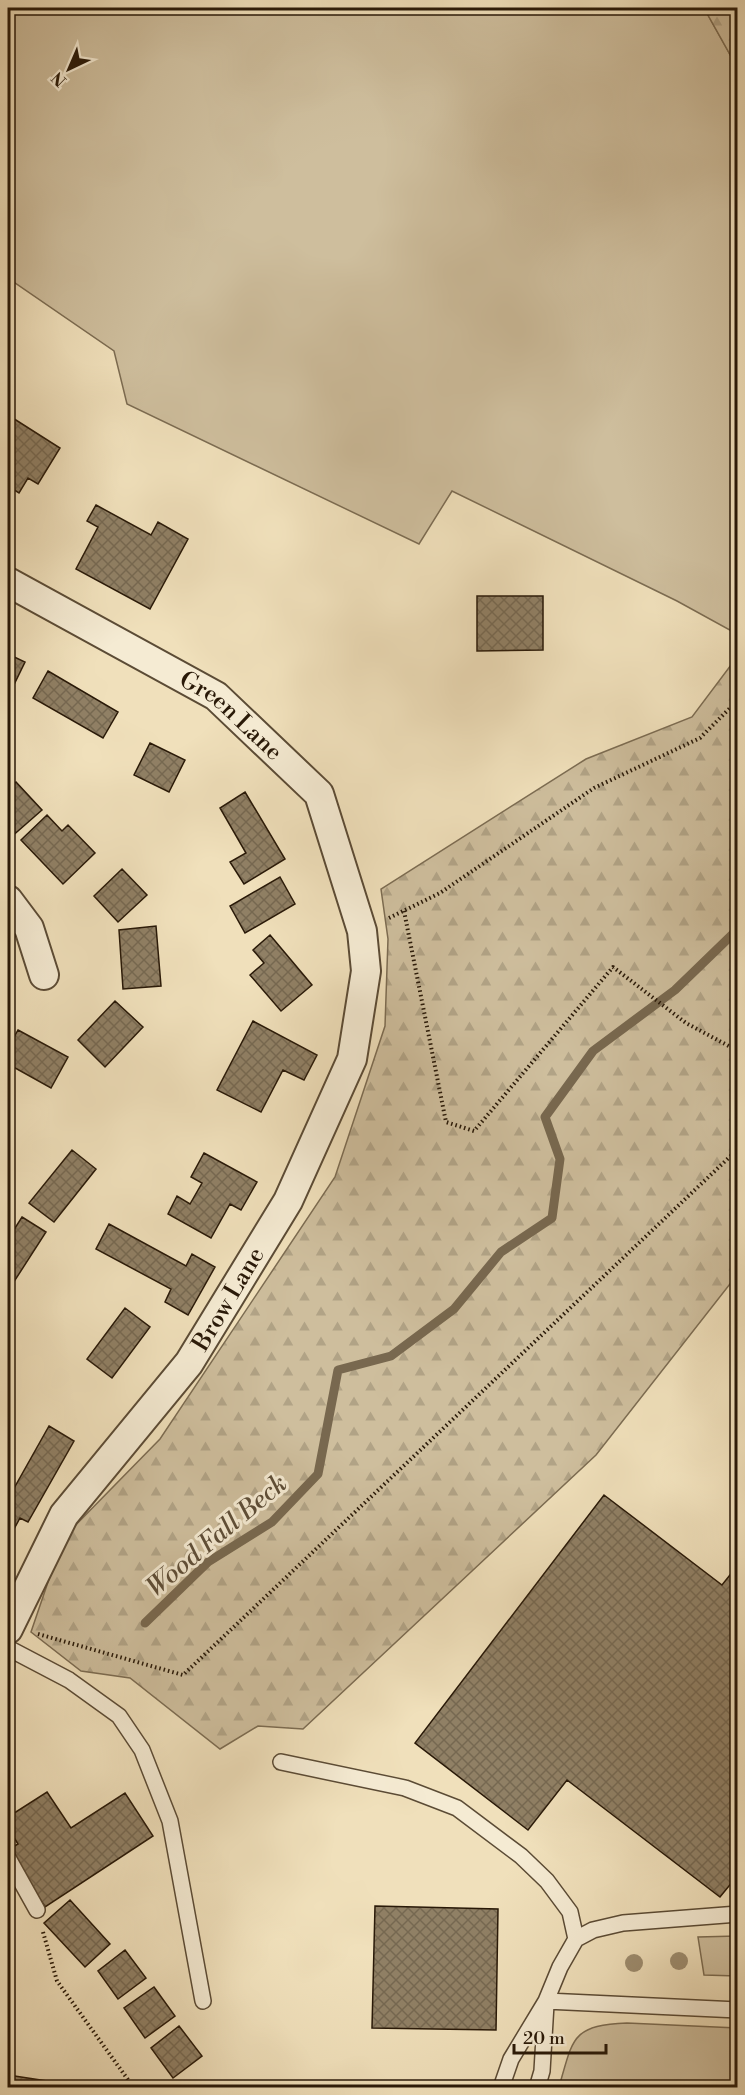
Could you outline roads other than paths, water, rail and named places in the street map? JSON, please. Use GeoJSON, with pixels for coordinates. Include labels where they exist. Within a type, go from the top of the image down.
{"type":"FeatureCollection","features":[{"type":"Feature","properties":{"kind":"street","name":"Green Lane"},"geometry":{"type":"LineString","coordinates":[[8,582],[216,696],[319,794],[362,931]]}},
{"type":"Feature","properties":{"kind":"street"},"geometry":{"type":"LineString","coordinates":[[8,900],[29,928],[44,975]]}},
{"type":"Feature","properties":{"kind":"street","name":"Brow Lane"},"geometry":{"type":"LineString","coordinates":[[8,1628],[64,1515],[189,1363],[288,1201],[352,1059],[366,971],[362,931]]}},
{"type":"Feature","properties":{"kind":"lane"},"geometry":{"type":"LineString","coordinates":[[8,1648],[69,1680],[119,1716],[142,1750],[170,1821],[203,2001]]}},
{"type":"Feature","properties":{"kind":"lane"},"geometry":{"type":"LineString","coordinates":[[281,1762],[405,1788],[457,1808],[521,1856],[547,1881],[570,1912],[576,1939]]}},
{"type":"Feature","properties":{"kind":"lane"},"geometry":{"type":"LineString","coordinates":[[8,1858],[37,1910]]}},
{"type":"Feature","properties":{"kind":"lane"},"geometry":{"type":"LineString","coordinates":[[501,2088],[512,2059],[546,2001],[560,1967],[576,1939],[593,1930],[623,1923],[738,1914]]}},
{"type":"Feature","properties":{"kind":"lane"},"geometry":{"type":"LineString","coordinates":[[546,2001],[738,2010]]}},
{"type":"Feature","properties":{"kind":"lane"},"geometry":{"type":"LineString","coordinates":[[537,2088],[542,2071],[546,2001]]}},
{"type":"Feature","properties":{"kind":"waterway","name":"Wood Fall Beck"},"geometry":{"type":"LineString","coordinates":[[145,1623],[208,1562],[272,1522],[318,1474],[338,1370],[391,1356],[454,1309],[501,1252],[552,1218],[560,1159],[545,1117],[593,1051],[675,990],[738,929]]}}]}
